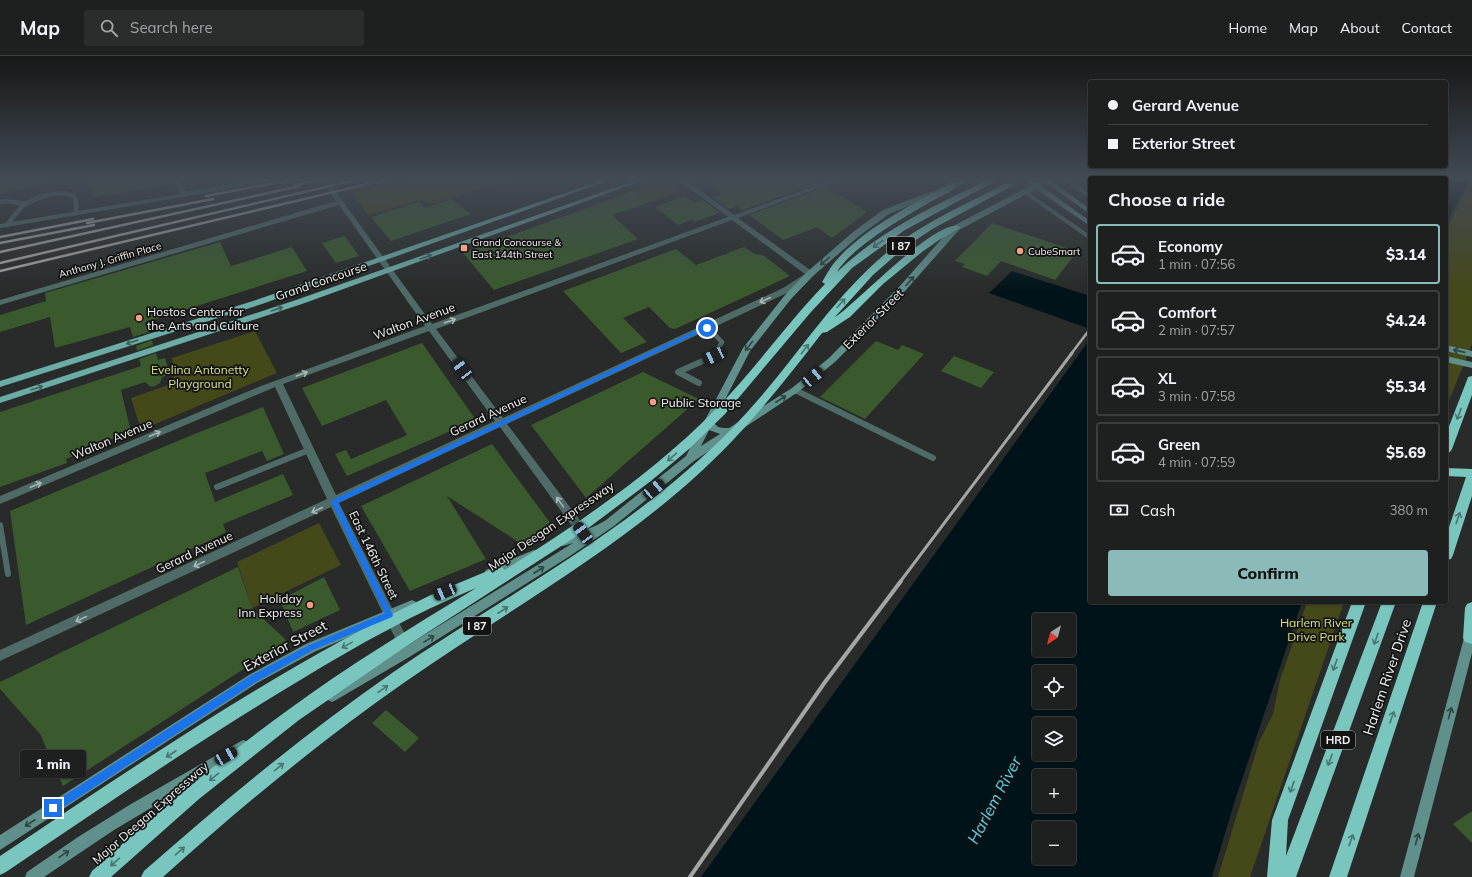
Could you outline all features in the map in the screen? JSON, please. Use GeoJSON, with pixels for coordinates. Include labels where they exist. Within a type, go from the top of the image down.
{"type":"FeatureCollection","features":[{"type":"Feature","properties":{"kind":"highway"},"geometry":{"type":"LineString","coordinates":[[818,297],[838,263],[867,238],[899,216]]}},
{"type":"Feature","properties":{"kind":"highway","name":"Major Deegan Expressway"},"geometry":{"type":"LineString","coordinates":[[98,877],[188,798],[293,716],[359,668],[603,512],[646,479],[679,451],[729,403],[818,297],[861,257],[920,216]]}},
{"type":"Feature","properties":{"kind":"highway","name":"I 87"},"geometry":{"type":"LineString","coordinates":[[150,877],[234,804],[333,725],[429,657],[594,549],[661,499],[699,467],[762,403],[846,296],[897,249],[949,216]]}},
{"type":"Feature","properties":{"kind":"highway"},"geometry":{"type":"LineString","coordinates":[[817,333],[846,315],[880,282],[919,250],[936,238],[956,228]]}},
{"type":"Feature","properties":{"kind":"highway"},"geometry":{"type":"LineString","coordinates":[[1448,444],[1472,380]]}},
{"type":"Feature","properties":{"kind":"highway"},"geometry":{"type":"LineString","coordinates":[[1448,472],[1472,473]]}},
{"type":"Feature","properties":{"kind":"highway"},"geometry":{"type":"LineString","coordinates":[[1448,549],[1472,477]]}},
{"type":"Feature","properties":{"kind":"highway"},"geometry":{"type":"LineString","coordinates":[[0,866],[226,717],[309,666],[436,598],[534,557]]}},
{"type":"Feature","properties":{"kind":"highway"},"geometry":{"type":"LineString","coordinates":[[1276,877],[1280,820],[1358,604]]}},
{"type":"Feature","properties":{"kind":"highway","name":"Harlem River Drive"},"geometry":{"type":"LineString","coordinates":[[1287,877],[1388,604]]}},
{"type":"Feature","properties":{"kind":"highway","name":"Harlem River Drive"},"geometry":{"type":"LineString","coordinates":[[1338,877],[1429,604]]}},
{"type":"Feature","properties":{"kind":"highway"},"geometry":{"type":"LineString","coordinates":[[1471,634],[1472,608]]}},
{"type":"Feature","properties":{"kind":"main road","name":"Grand Concourse"},"geometry":{"type":"LineString","coordinates":[[0,384],[237,309],[504,216]]}},
{"type":"Feature","properties":{"kind":"main road","name":"Grand Concourse"},"geometry":{"type":"LineString","coordinates":[[0,400],[237,323],[540,216]]}},
{"type":"Feature","properties":{"kind":"main road","name":"Gerard Avenue"},"geometry":{"type":"LineString","coordinates":[[810,274],[881,216]]}},
{"type":"Feature","properties":{"kind":"main road","name":"Exterior Street"},"geometry":{"type":"LineString","coordinates":[[0,843],[253,679],[310,648],[585,536],[610,523],[654,489],[690,458],[813,377],[838,354],[902,289],[956,228],[978,216]]}},
{"type":"Feature","properties":{"kind":"main road"},"geometry":{"type":"LineString","coordinates":[[1079,216],[1088,223]]}},
{"type":"Feature","properties":{"kind":"main road","name":"Exterior Street"},"geometry":{"type":"LineString","coordinates":[[690,458],[746,350],[788,297],[810,274]]}},
{"type":"Feature","properties":{"kind":"main road"},"geometry":{"type":"LineString","coordinates":[[1448,348],[1472,354]]}},
{"type":"Feature","properties":{"kind":"main road"},"geometry":{"type":"LineString","coordinates":[[1450,360],[1472,367]]}},
{"type":"Feature","properties":{"kind":"main road"},"geometry":{"type":"LineString","coordinates":[[709,420],[709,425],[713,428],[725,432],[732,431]]}},
{"type":"Feature","properties":{"kind":"main road","name":"Exterior Street"},"geometry":{"type":"LineString","coordinates":[[32,877],[63,855],[185,779],[408,652],[585,536]]}},
{"type":"Feature","properties":{"kind":"main road"},"geometry":{"type":"LineString","coordinates":[[1407,877],[1471,634]]}},
{"type":"Feature","properties":{"kind":"street"},"geometry":{"type":"LineString","coordinates":[[4,225],[56,216]]}},
{"type":"Feature","properties":{"kind":"street","name":"Anthony J. Griffin Place"},"geometry":{"type":"LineString","coordinates":[[0,303],[293,216]]}},
{"type":"Feature","properties":{"kind":"street"},"geometry":{"type":"LineString","coordinates":[[351,216],[431,328],[503,423],[585,536]]}},
{"type":"Feature","properties":{"kind":"street"},"geometry":{"type":"LineString","coordinates":[[1059,216],[1088,237]]}},
{"type":"Feature","properties":{"kind":"street"},"geometry":{"type":"LineString","coordinates":[[733,217],[810,274]]}},
{"type":"Feature","properties":{"kind":"street","name":"Walton Avenue"},"geometry":{"type":"LineString","coordinates":[[0,500],[278,383],[733,217]]}},
{"type":"Feature","properties":{"kind":"street","name":"Gerard Avenue"},"geometry":{"type":"LineString","coordinates":[[0,656],[707,328],[786,290],[810,274]]}},
{"type":"Feature","properties":{"kind":"street","name":"East 146th Street"},"geometry":{"type":"LineString","coordinates":[[278,383],[334,502],[408,652]]}},
{"type":"Feature","properties":{"kind":"lane"},"geometry":{"type":"LineString","coordinates":[[4,225],[13,216]]}},
{"type":"Feature","properties":{"kind":"lane"},"geometry":{"type":"LineString","coordinates":[[699,383],[678,372],[714,356],[722,342],[707,328]]}},
{"type":"Feature","properties":{"kind":"lane"},"geometry":{"type":"LineString","coordinates":[[795,390],[933,458]]}},
{"type":"Feature","properties":{"kind":"lane"},"geometry":{"type":"LineString","coordinates":[[216,487],[309,450]]}},
{"type":"Feature","properties":{"kind":"lane"},"geometry":{"type":"LineString","coordinates":[[0,525],[8,574]]}},
{"type":"Feature","properties":{"kind":"green space"},"geometry":{"type":"Polygon","coordinates":[[[1453,216],[1472,216],[1472,344],[1448,403],[1448,227],[1453,216]]]}},
{"type":"Feature","properties":{"kind":"green space","name":"Evelina Antonetty Playground"},"geometry":{"type":"Polygon","coordinates":[[[255,331],[277,373],[141,430],[131,398],[168,385],[174,379],[172,358],[255,331]]]}},
{"type":"Feature","properties":{"kind":"green space"},"geometry":{"type":"Polygon","coordinates":[[[319,523],[341,565],[252,608],[237,562],[319,523]]]}},
{"type":"Feature","properties":{"kind":"green space","name":"Harlem River Drive Park"},"geometry":{"type":"Polygon","coordinates":[[[1306,604],[1343,604],[1250,877],[1218,877],[1259,742],[1273,714],[1280,680],[1306,604]]]}},
{"type":"Feature","properties":{"kind":"water"},"geometry":{"type":"Polygon","coordinates":[[[1012,271],[1088,295],[1088,328],[989,293],[1012,271]]]}},
{"type":"Feature","properties":{"kind":"water","name":"Harlem River"},"geometry":{"type":"Polygon","coordinates":[[[1088,342],[1088,604],[1301,604],[1235,800],[1212,877],[701,877],[1088,342]]]}},
{"type":"Feature","properties":{"kind":"building"},"geometry":{"type":"Polygon","coordinates":[[[373,216],[464,216],[391,241],[371,217],[373,216]]]}},
{"type":"Feature","properties":{"kind":"building"},"geometry":{"type":"Polygon","coordinates":[[[564,216],[613,216],[638,239],[494,290],[463,253],[564,216]]]}},
{"type":"Feature","properties":{"kind":"building"},"geometry":{"type":"Polygon","coordinates":[[[667,216],[710,216],[694,222],[693,219],[678,225],[667,216]]]}},
{"type":"Feature","properties":{"kind":"building"},"geometry":{"type":"Polygon","coordinates":[[[751,216],[861,216],[832,238],[817,227],[783,240],[751,216]]]}},
{"type":"Feature","properties":{"kind":"building","name":"CubeSmart"},"geometry":{"type":"Polygon","coordinates":[[[992,223],[1077,252],[1055,280],[1001,261],[987,276],[962,267],[965,264],[955,261],[992,223]]]}},
{"type":"Feature","properties":{"kind":"building"},"geometry":{"type":"Polygon","coordinates":[[[345,236],[359,256],[336,263],[322,243],[345,236]]]}},
{"type":"Feature","properties":{"kind":"building"},"geometry":{"type":"Polygon","coordinates":[[[220,242],[231,266],[292,247],[307,271],[146,322],[149,332],[133,337],[130,327],[55,348],[50,317],[0,332],[0,315],[46,301],[45,293],[220,242]]]}},
{"type":"Feature","properties":{"kind":"building"},"geometry":{"type":"Polygon","coordinates":[[[744,247],[755,254],[763,255],[790,276],[675,329],[670,328],[649,307],[623,318],[647,342],[621,353],[563,291],[676,249],[696,265],[744,247]]]}},
{"type":"Feature","properties":{"kind":"building"},"geometry":{"type":"Polygon","coordinates":[[[152,340],[153,345],[137,351],[136,346],[152,340]]]}},
{"type":"Feature","properties":{"kind":"building"},"geometry":{"type":"Polygon","coordinates":[[[876,341],[898,350],[902,345],[924,354],[865,419],[820,397],[876,341]]]}},
{"type":"Feature","properties":{"kind":"building"},"geometry":{"type":"Polygon","coordinates":[[[422,343],[476,420],[347,476],[335,454],[346,450],[351,459],[407,435],[386,400],[322,426],[302,388],[422,343]]]}},
{"type":"Feature","properties":{"kind":"building"},"geometry":{"type":"Polygon","coordinates":[[[156,353],[158,360],[165,358],[170,374],[162,377],[160,383],[155,386],[151,387],[145,382],[121,390],[131,432],[73,453],[73,456],[66,459],[67,463],[0,487],[0,412],[141,366],[139,359],[156,353]]]}},
{"type":"Feature","properties":{"kind":"building"},"geometry":{"type":"Polygon","coordinates":[[[954,356],[994,372],[981,388],[941,371],[954,356]]]}},
{"type":"Feature","properties":{"kind":"building"},"geometry":{"type":"Polygon","coordinates":[[[643,372],[699,399],[586,498],[531,425],[643,372]]]}},
{"type":"Feature","properties":{"kind":"building"},"geometry":{"type":"Polygon","coordinates":[[[263,407],[284,454],[267,461],[262,451],[205,473],[215,502],[283,474],[293,495],[223,524],[226,532],[211,540],[26,625],[10,511],[263,407]]]}},
{"type":"Feature","properties":{"kind":"building"},"geometry":{"type":"Polygon","coordinates":[[[492,444],[554,528],[523,545],[447,496],[486,559],[410,591],[361,506],[492,444]]]}},
{"type":"Feature","properties":{"kind":"building"},"geometry":{"type":"Polygon","coordinates":[[[238,567],[252,608],[287,641],[63,786],[40,734],[0,689],[0,682],[238,567]]]}},
{"type":"Feature","properties":{"kind":"building","name":"Holiday Inn Express"},"geometry":{"type":"Polygon","coordinates":[[[324,577],[340,610],[293,632],[280,600],[324,577]]]}},
{"type":"Feature","properties":{"kind":"building"},"geometry":{"type":"Polygon","coordinates":[[[386,710],[419,738],[405,752],[372,723],[386,710]]]}},
{"type":"Feature","properties":{"kind":"building"},"geometry":{"type":"Polygon","coordinates":[[[1472,811],[1472,843],[1453,824],[1472,811]]]}},
{"type":"Feature","properties":{"kind":"railway"},"geometry":{"type":"LineString","coordinates":[[87,223],[122,216]]}},
{"type":"Feature","properties":{"kind":"railway"},"geometry":{"type":"LineString","coordinates":[[0,252],[162,216]]}},
{"type":"Feature","properties":{"kind":"railway"},"geometry":{"type":"LineString","coordinates":[[0,263],[200,216]]}},
{"type":"Feature","properties":{"kind":"railway"},"geometry":{"type":"LineString","coordinates":[[0,271],[231,216]]}},
{"type":"Feature","properties":{"kind":"railway"},"geometry":{"type":"LineString","coordinates":[[0,237],[93,219]]}},
{"type":"Feature","properties":{"kind":"railway"},"geometry":{"type":"LineString","coordinates":[[0,243],[94,225]]}},
{"type":"Feature","properties":{"kind":"railway"},"geometry":{"type":"LineString","coordinates":[[1071,354],[1088,332]]}},
{"type":"Feature","properties":{"kind":"railway"},"geometry":{"type":"LineString","coordinates":[[900,582],[1072,353]]}},
{"type":"Feature","properties":{"kind":"railway"},"geometry":{"type":"LineString","coordinates":[[690,877],[825,682],[901,581]]}},
{"type":"Feature","properties":{"kind":"place","name":"Grand Concourse & East 144th Street"},"geometry":{"type":"Point","coordinates":[464,248]}},
{"type":"Feature","properties":{"kind":"place","name":"CubeSmart"},"geometry":{"type":"Point","coordinates":[1020,251]}},
{"type":"Feature","properties":{"kind":"place","name":"Hostos Center for the Arts and Culture"},"geometry":{"type":"Point","coordinates":[139,318]}},
{"type":"Feature","properties":{"kind":"place","name":"Public Storage"},"geometry":{"type":"Point","coordinates":[653,402]}},
{"type":"Feature","properties":{"kind":"place","name":"Holiday Inn Express"},"geometry":{"type":"Point","coordinates":[310,605]}},
{"type":"Feature","properties":{"kind":"route"},"geometry":{"type":"LineString","coordinates":[[53,808],[253,679],[310,648],[389,615],[334,502],[707,328]]}}]}
